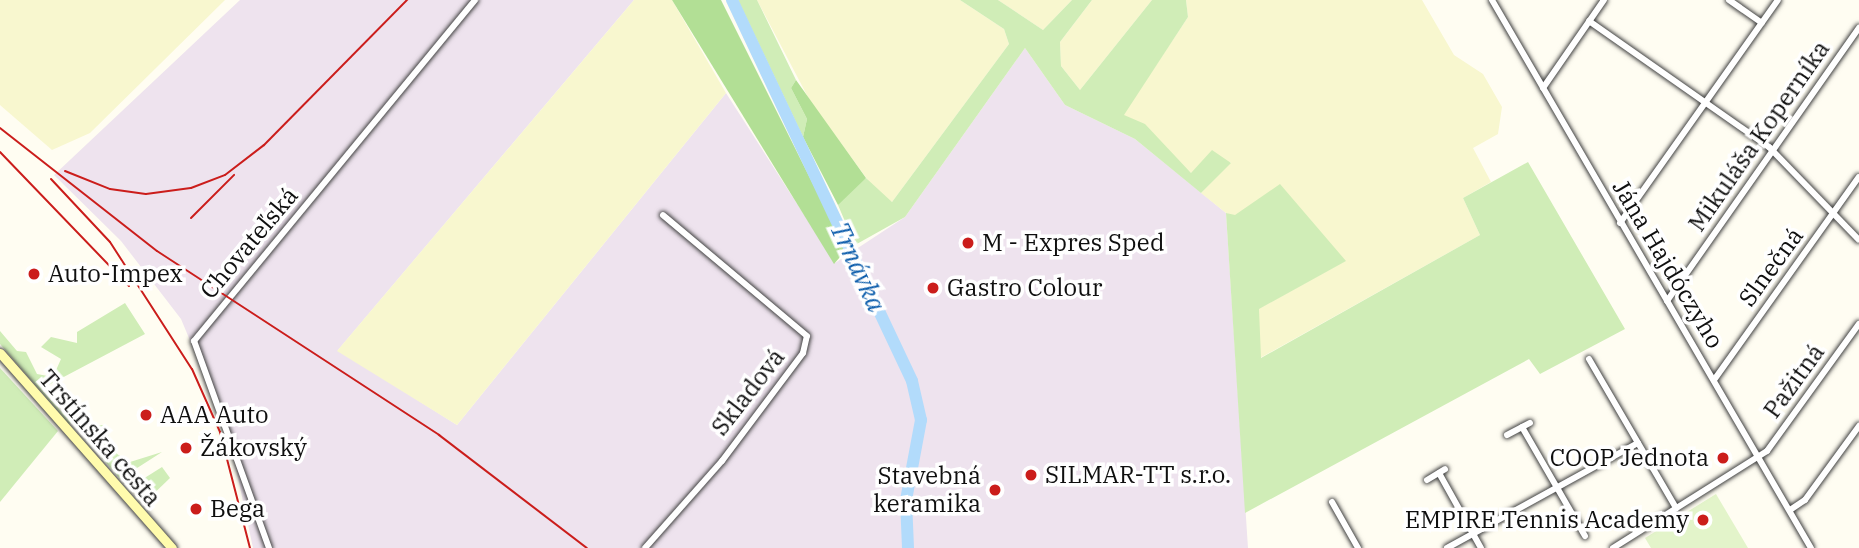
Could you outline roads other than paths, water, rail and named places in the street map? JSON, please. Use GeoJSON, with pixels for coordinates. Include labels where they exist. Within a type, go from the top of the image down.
{"type":"FeatureCollection","features":[{"type":"Feature","properties":{"kind":"main road","name":"Trstínska cesta"},"geometry":{"type":"LineString","coordinates":[[0,353],[172,548]]}},
{"type":"Feature","properties":{"kind":"street","name":"Chovateľská"},"geometry":{"type":"LineString","coordinates":[[269,548],[194,341],[475,0]]}},
{"type":"Feature","properties":{"kind":"street","name":"Jána Hajdóczyho"},"geometry":{"type":"LineString","coordinates":[[1492,0],[1811,548]]}},
{"type":"Feature","properties":{"kind":"street"},"geometry":{"type":"LineString","coordinates":[[1543,88],[1604,0]]}},
{"type":"Feature","properties":{"kind":"street"},"geometry":{"type":"LineString","coordinates":[[1729,0],[1762,23]]}},
{"type":"Feature","properties":{"kind":"street"},"geometry":{"type":"LineString","coordinates":[[1620,223],[1778,0]]}},
{"type":"Feature","properties":{"kind":"street"},"geometry":{"type":"LineString","coordinates":[[1589,21],[1773,150],[1859,240]]}},
{"type":"Feature","properties":{"kind":"street","name":"Mikuláša Koperníka"},"geometry":{"type":"LineString","coordinates":[[1667,301],[1859,28]]}},
{"type":"Feature","properties":{"kind":"street","name":"Slnečná"},"geometry":{"type":"LineString","coordinates":[[1714,380],[1859,177]]}},
{"type":"Feature","properties":{"kind":"street","name":"Skladová"},"geometry":{"type":"LineString","coordinates":[[645,548],[722,461],[803,353],[807,335],[663,215]]}},
{"type":"Feature","properties":{"kind":"street","name":"Pažitná"},"geometry":{"type":"LineString","coordinates":[[1758,457],[1859,324]]}},
{"type":"Feature","properties":{"kind":"street"},"geometry":{"type":"LineString","coordinates":[[1589,359],[1676,508]]}},
{"type":"Feature","properties":{"kind":"street"},"geometry":{"type":"LineString","coordinates":[[1507,435],[1530,423]]}},
{"type":"Feature","properties":{"kind":"street"},"geometry":{"type":"LineString","coordinates":[[1790,510],[1805,500],[1859,426]]}},
{"type":"Feature","properties":{"kind":"street"},"geometry":{"type":"LineString","coordinates":[[1522,427],[1585,536]]}},
{"type":"Feature","properties":{"kind":"street"},"geometry":{"type":"LineString","coordinates":[[1447,548],[1638,443]]}},
{"type":"Feature","properties":{"kind":"street"},"geometry":{"type":"LineString","coordinates":[[1613,548],[1758,457]]}},
{"type":"Feature","properties":{"kind":"street"},"geometry":{"type":"LineString","coordinates":[[1427,480],[1442,471],[1481,548]]}},
{"type":"Feature","properties":{"kind":"street"},"geometry":{"type":"LineString","coordinates":[[1332,502],[1358,548]]}},
{"type":"Feature","properties":{"kind":"waterway","name":"Trnávka"},"geometry":{"type":"LineString","coordinates":[[732,0],[912,381],[921,420],[906,500],[908,548]]}},
{"type":"Feature","properties":{"kind":"railway"},"geometry":{"type":"LineString","coordinates":[[65,171],[110,189],[146,194],[191,188],[225,175],[264,145],[407,0]]}},
{"type":"Feature","properties":{"kind":"railway"},"geometry":{"type":"LineString","coordinates":[[0,128],[157,251],[439,435],[587,548]]}},
{"type":"Feature","properties":{"kind":"railway"},"geometry":{"type":"LineString","coordinates":[[0,152],[129,286]]}},
{"type":"Feature","properties":{"kind":"railway"},"geometry":{"type":"LineString","coordinates":[[191,218],[234,175]]}},
{"type":"Feature","properties":{"kind":"railway"},"geometry":{"type":"LineString","coordinates":[[51,179],[110,242],[192,369],[220,432],[250,548]]}},
{"type":"Feature","properties":{"kind":"place","name":"M - Expres Sped"},"geometry":{"type":"Point","coordinates":[968,243]}},
{"type":"Feature","properties":{"kind":"place","name":"Auto-Impex"},"geometry":{"type":"Point","coordinates":[34,274]}},
{"type":"Feature","properties":{"kind":"place","name":"Gastro Colour"},"geometry":{"type":"Point","coordinates":[933,288]}},
{"type":"Feature","properties":{"kind":"place","name":"AAA Auto"},"geometry":{"type":"Point","coordinates":[146,415]}},
{"type":"Feature","properties":{"kind":"place","name":"Žákovský"},"geometry":{"type":"Point","coordinates":[186,448]}},
{"type":"Feature","properties":{"kind":"place","name":"COOP Jednota"},"geometry":{"type":"Point","coordinates":[1723,458]}},
{"type":"Feature","properties":{"kind":"place","name":"SILMAR-TT s.r.o."},"geometry":{"type":"Point","coordinates":[1031,475]}},
{"type":"Feature","properties":{"kind":"place","name":"Stavebná keramika"},"geometry":{"type":"Point","coordinates":[995,490]}},
{"type":"Feature","properties":{"kind":"place","name":"Bega"},"geometry":{"type":"Point","coordinates":[196,509]}},
{"type":"Feature","properties":{"kind":"place","name":"EMPIRE Tennis Academy"},"geometry":{"type":"Point","coordinates":[1703,520]}}]}
